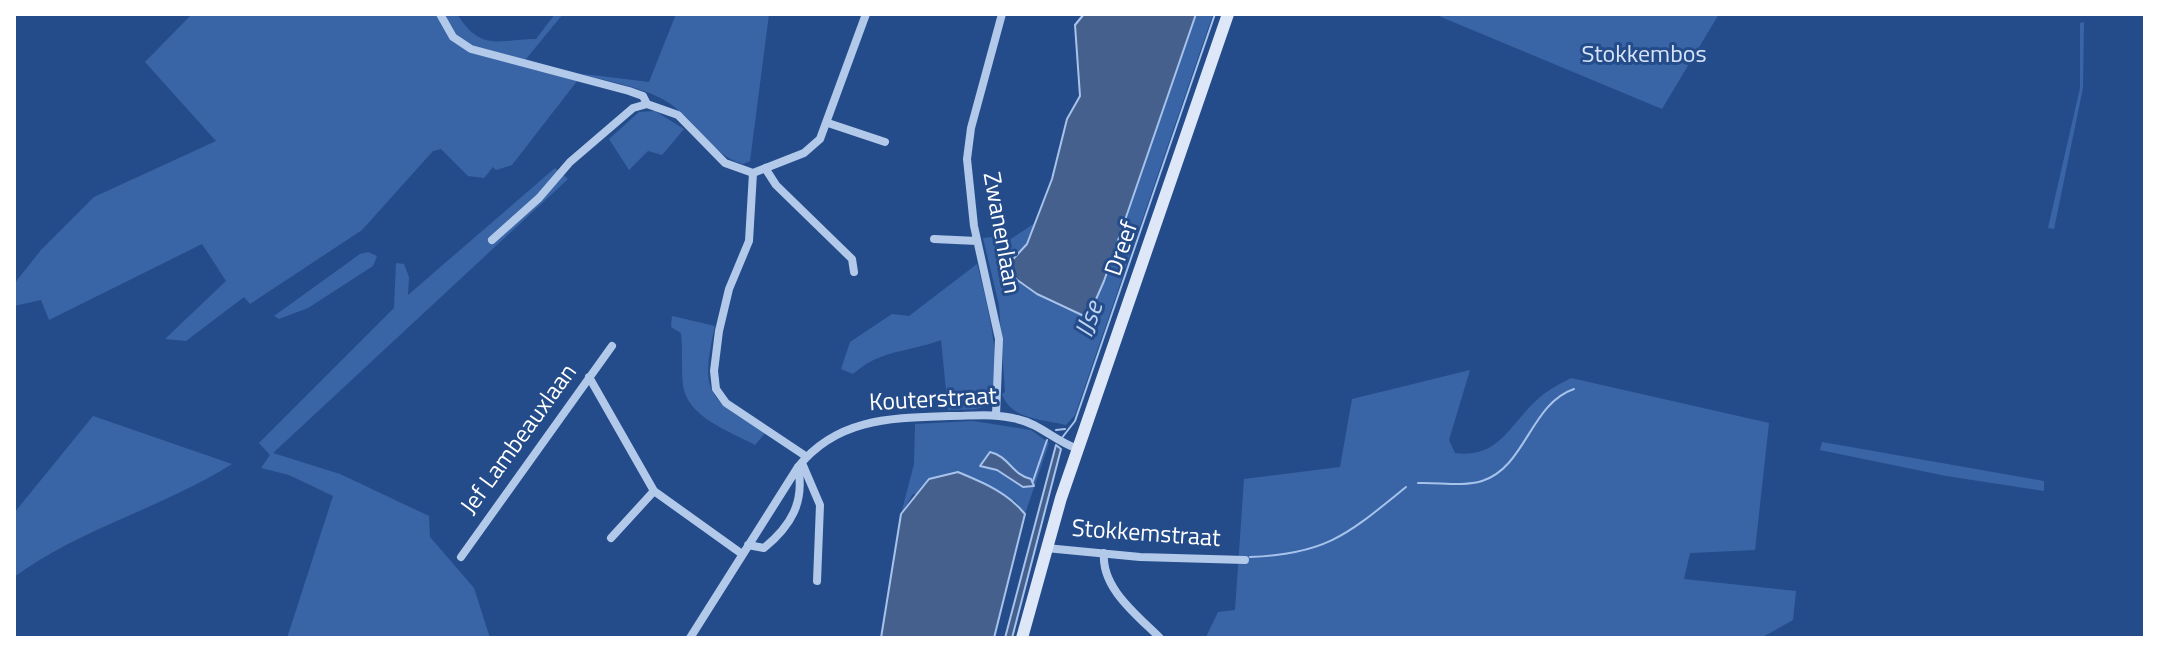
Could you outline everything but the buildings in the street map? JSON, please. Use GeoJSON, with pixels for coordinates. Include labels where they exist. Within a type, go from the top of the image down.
{"type":"FeatureCollection","features":[{"type":"Feature","properties":{"kind":"main road","name":"Dreef"},"geometry":{"type":"LineString","coordinates":[[1022,638],[1046,548],[1078,449],[1228,14]]}},
{"type":"Feature","properties":{"kind":"street"},"geometry":{"type":"LineString","coordinates":[[440,14],[453,37],[471,49],[629,91],[643,96],[647,104]]}},
{"type":"Feature","properties":{"kind":"street"},"geometry":{"type":"LineString","coordinates":[[492,240],[539,198],[570,162],[633,108],[647,104],[678,115],[725,163],[753,173],[804,153],[820,139],[828,123],[866,14]]}},
{"type":"Feature","properties":{"kind":"street","name":"Zwanenlaan"},"geometry":{"type":"LineString","coordinates":[[996,415],[999,339],[977,241],[967,159],[971,128],[1002,14]]}},
{"type":"Feature","properties":{"kind":"street"},"geometry":{"type":"LineString","coordinates":[[828,123],[885,142]]}},
{"type":"Feature","properties":{"kind":"street"},"geometry":{"type":"LineString","coordinates":[[765,168],[776,185],[852,259],[854,272]]}},
{"type":"Feature","properties":{"kind":"street"},"geometry":{"type":"LineString","coordinates":[[753,173],[749,241],[729,289],[719,331],[716,389],[726,403],[802,462],[820,505],[817,581]]}},
{"type":"Feature","properties":{"kind":"street"},"geometry":{"type":"LineString","coordinates":[[934,239],[977,241]]}},
{"type":"Feature","properties":{"kind":"street","name":"Jef Lambeauxlaan"},"geometry":{"type":"LineString","coordinates":[[461,557],[612,346]]}},
{"type":"Feature","properties":{"kind":"street"},"geometry":{"type":"LineString","coordinates":[[589,377],[654,491],[742,554]]}},
{"type":"Feature","properties":{"kind":"street","name":"Kouterstraat"},"geometry":{"type":"LineString","coordinates":[[690,638],[802,462],[842,430],[873,421],[996,415],[1019,419],[1078,449]]}},
{"type":"Feature","properties":{"kind":"street"},"geometry":{"type":"LineString","coordinates":[[748,545],[764,548],[791,520],[801,490],[802,462]]}},
{"type":"Feature","properties":{"kind":"street"},"geometry":{"type":"LineString","coordinates":[[611,538],[654,491]]}},
{"type":"Feature","properties":{"kind":"street","name":"Stokkemstraat"},"geometry":{"type":"LineString","coordinates":[[1046,548],[1245,560]]}},
{"type":"Feature","properties":{"kind":"street"},"geometry":{"type":"LineString","coordinates":[[1104,553],[1103,562],[1117,593],[1160,638]]}},
{"type":"Feature","properties":{"kind":"green space"},"geometry":{"type":"Polygon","coordinates":[[[192,14],[437,14],[441,23],[469,46],[456,34],[444,14],[457,14],[466,26],[483,39],[501,41],[536,39],[555,14],[563,14],[526,59],[581,76],[512,165],[496,170],[493,167],[484,178],[468,176],[441,149],[433,151],[362,230],[250,304],[244,297],[186,341],[165,339],[226,281],[202,244],[49,320],[41,300],[14,306],[14,284],[41,250],[94,197],[216,141],[145,62],[192,14]]]}},
{"type":"Feature","properties":{"kind":"green space"},"geometry":{"type":"Polygon","coordinates":[[[676,14],[769,14],[750,161],[743,164],[723,154],[662,99],[583,74],[649,82],[676,14]]]}},
{"type":"Feature","properties":{"kind":"green space"},"geometry":{"type":"Polygon","coordinates":[[[1196,14],[1213,14],[1075,415],[1066,425],[1020,414],[1006,403],[1002,394],[1005,392],[999,305],[983,238],[991,237],[1003,244],[1035,223],[1024,251],[1004,267],[1021,284],[1041,297],[1084,316],[1090,313],[1196,14]]]}},
{"type":"Feature","properties":{"kind":"green space","name":"Stokkembos"},"geometry":{"type":"Polygon","coordinates":[[[1434,14],[1719,14],[1662,109],[1434,14]]]}},
{"type":"Feature","properties":{"kind":"green space"},"geometry":{"type":"Polygon","coordinates":[[[2084,22],[2083,88],[2054,229],[2048,228],[2080,88],[2080,23],[2084,22]]]}},
{"type":"Feature","properties":{"kind":"green space"},"geometry":{"type":"Polygon","coordinates":[[[655,111],[684,129],[662,155],[648,151],[629,170],[609,139],[639,112],[655,111]]]}},
{"type":"Feature","properties":{"kind":"green space"},"geometry":{"type":"Polygon","coordinates":[[[555,168],[568,179],[273,453],[340,474],[429,516],[430,537],[474,588],[490,638],[287,638],[333,496],[289,475],[261,468],[270,455],[259,443],[394,308],[396,263],[404,264],[409,277],[408,295],[555,168]]]}},
{"type":"Feature","properties":{"kind":"green space"},"geometry":{"type":"Polygon","coordinates":[[[368,252],[377,256],[373,266],[308,308],[279,319],[274,316],[360,254],[368,252]]]}},
{"type":"Feature","properties":{"kind":"green space"},"geometry":{"type":"Polygon","coordinates":[[[977,264],[996,361],[993,397],[986,406],[948,410],[941,340],[884,356],[853,374],[841,369],[850,342],[892,314],[909,316],[977,264]]]}},
{"type":"Feature","properties":{"kind":"green space"},"geometry":{"type":"Polygon","coordinates":[[[672,316],[715,326],[708,367],[709,381],[721,402],[766,432],[755,445],[711,422],[692,406],[683,385],[681,333],[671,327],[672,316]]]}},
{"type":"Feature","properties":{"kind":"green space"},"geometry":{"type":"Polygon","coordinates":[[[1470,370],[1449,440],[1455,453],[1470,453],[1494,445],[1539,398],[1571,378],[1769,423],[1755,550],[1690,553],[1684,579],[1796,591],[1793,620],[1761,638],[1201,638],[1206,637],[1218,612],[1235,610],[1244,479],[1340,467],[1352,399],[1470,370]]]}},
{"type":"Feature","properties":{"kind":"green space"},"geometry":{"type":"Polygon","coordinates":[[[93,416],[232,464],[66,545],[14,577],[14,513],[93,416]]]}},
{"type":"Feature","properties":{"kind":"green space"},"geometry":{"type":"Polygon","coordinates":[[[973,421],[1031,430],[1049,443],[1025,514],[1014,500],[913,494],[901,514],[914,464],[915,424],[973,421]]]}},
{"type":"Feature","properties":{"kind":"green space"},"geometry":{"type":"Polygon","coordinates":[[[1822,442],[2044,481],[2044,491],[1946,476],[1820,450],[1822,442]]]}},
{"type":"Feature","properties":{"kind":"shaded area"},"geometry":{"type":"Polygon","coordinates":[[[1084,14],[1196,14],[1104,281],[1090,313],[1084,316],[1037,294],[1003,270],[1027,244],[1052,179],[1067,119],[1080,96],[1075,25],[1084,14]]]}},
{"type":"Feature","properties":{"kind":"shaded area"},"geometry":{"type":"Polygon","coordinates":[[[1056,445],[1061,449],[1012,638],[1005,638],[1056,445]]]}},
{"type":"Feature","properties":{"kind":"shaded area"},"geometry":{"type":"Polygon","coordinates":[[[990,452],[1002,457],[1019,474],[1031,479],[1034,486],[1023,487],[997,470],[980,466],[990,452]]]}},
{"type":"Feature","properties":{"kind":"shaded area"},"geometry":{"type":"Polygon","coordinates":[[[958,472],[1003,494],[1025,514],[994,638],[881,638],[901,514],[929,479],[958,472]]]}},
{"type":"Feature","properties":{"kind":"waterway","name":"IJse"},"geometry":{"type":"LineString","coordinates":[[1061,439],[1075,421],[1215,14]]}},
{"type":"Feature","properties":{"kind":"waterway"},"geometry":{"type":"LineString","coordinates":[[1418,483],[1467,484],[1497,474],[1519,450],[1547,408],[1574,389]]}},
{"type":"Feature","properties":{"kind":"waterway","name":"IJse"},"geometry":{"type":"LineString","coordinates":[[1056,430],[1065,429]]}},
{"type":"Feature","properties":{"kind":"waterway"},"geometry":{"type":"LineString","coordinates":[[1033,481],[1047,440]]}},
{"type":"Feature","properties":{"kind":"waterway"},"geometry":{"type":"LineString","coordinates":[[1250,557],[1318,546],[1351,529],[1406,487]]}}]}
